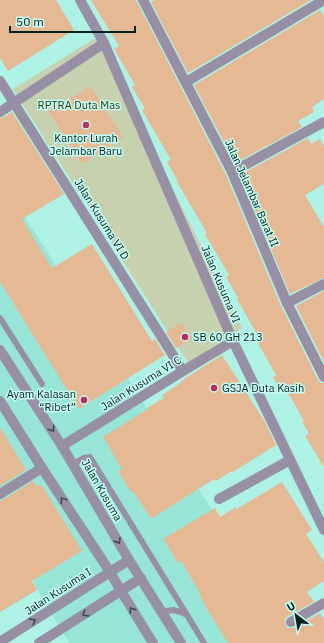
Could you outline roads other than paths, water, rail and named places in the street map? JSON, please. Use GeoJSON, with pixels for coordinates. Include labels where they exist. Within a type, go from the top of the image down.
{"type":"FeatureCollection","features":[{"type":"Feature","properties":{"kind":"street","name":"Jalan Kusuma VI"},"geometry":{"type":"LineString","coordinates":[[80,0],[104,43],[233,341],[324,530]]}},
{"type":"Feature","properties":{"kind":"street","name":"Jalan Jelambar Barat II"},"geometry":{"type":"LineString","coordinates":[[143,0],[232,172],[287,303],[324,376]]}},
{"type":"Feature","properties":{"kind":"street"},"geometry":{"type":"LineString","coordinates":[[186,82],[324,0]]}},
{"type":"Feature","properties":{"kind":"street"},"geometry":{"type":"LineString","coordinates":[[0,112],[104,43]]}},
{"type":"Feature","properties":{"kind":"street","name":"Jalan Kusuma VI D"},"geometry":{"type":"LineString","coordinates":[[0,81],[183,371]]}},
{"type":"Feature","properties":{"kind":"street"},"geometry":{"type":"LineString","coordinates":[[232,172],[324,122]]}},
{"type":"Feature","properties":{"kind":"street"},"geometry":{"type":"LineString","coordinates":[[287,303],[324,284]]}},
{"type":"Feature","properties":{"kind":"street","name":"Jalan Kusuma VI C"},"geometry":{"type":"LineString","coordinates":[[62,446],[233,341]]}},
{"type":"Feature","properties":{"kind":"street","name":"Jalan Kusuma"},"geometry":{"type":"LineString","coordinates":[[0,350],[62,446],[129,560],[181,643]]}},
{"type":"Feature","properties":{"kind":"street"},"geometry":{"type":"LineString","coordinates":[[0,401],[110,572],[153,643]]}},
{"type":"Feature","properties":{"kind":"street"},"geometry":{"type":"LineString","coordinates":[[218,499],[290,460]]}},
{"type":"Feature","properties":{"kind":"street"},"geometry":{"type":"LineString","coordinates":[[0,494],[42,468]]}},
{"type":"Feature","properties":{"kind":"street","name":"Jalan Kusuma I"},"geometry":{"type":"LineString","coordinates":[[0,642],[129,560]]}},
{"type":"Feature","properties":{"kind":"street"},"geometry":{"type":"LineString","coordinates":[[39,643],[141,578]]}},
{"type":"Feature","properties":{"kind":"street"},"geometry":{"type":"LineString","coordinates":[[291,622],[324,604]]}},
{"type":"Feature","properties":{"kind":"lane"},"geometry":{"type":"LineString","coordinates":[[0,318],[42,384]]}},
{"type":"Feature","properties":{"kind":"lane"},"geometry":{"type":"LineString","coordinates":[[73,464],[84,458],[90,457],[204,643]]}},
{"type":"Feature","properties":{"kind":"lane"},"geometry":{"type":"LineString","coordinates":[[162,612],[173,610],[187,615]]}},
{"type":"Feature","properties":{"kind":"place","name":"Kantor Lurah Jelambar Baru"},"geometry":{"type":"Point","coordinates":[86,125]}},
{"type":"Feature","properties":{"kind":"place","name":"SB 60 GH 213"},"geometry":{"type":"Point","coordinates":[185,337]}},
{"type":"Feature","properties":{"kind":"place","name":"GSJA Duta Kasih"},"geometry":{"type":"Point","coordinates":[214,388]}},
{"type":"Feature","properties":{"kind":"place","name":"Ayam Kalasan “Ribet”"},"geometry":{"type":"Point","coordinates":[84,400]}},
{"type":"Feature","properties":{"kind":"park label","name":"RPTRA Duta Mas"},"geometry":{"type":"Point","coordinates":[79,105]}}]}
